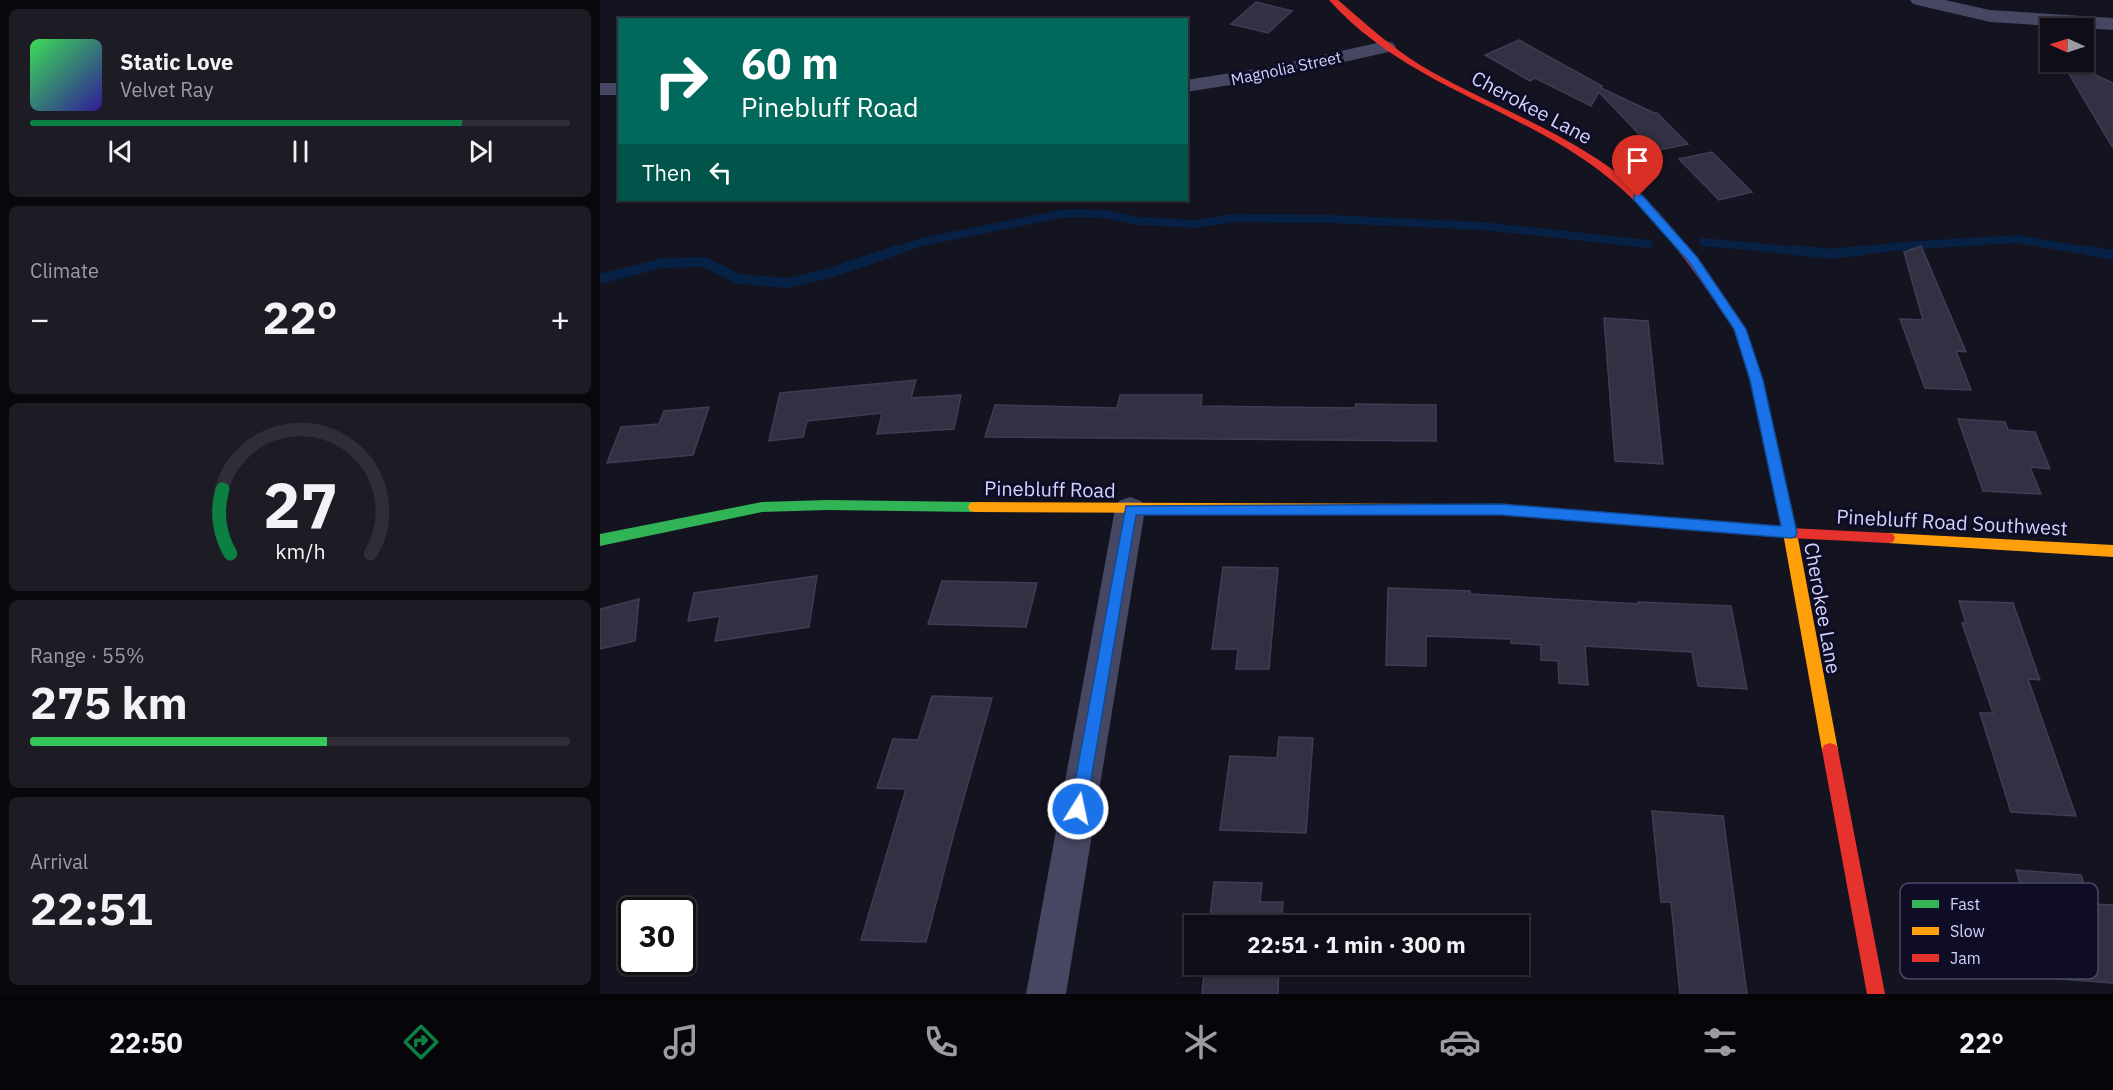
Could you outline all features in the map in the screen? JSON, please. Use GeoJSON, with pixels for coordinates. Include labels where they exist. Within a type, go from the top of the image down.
{"type":"FeatureCollection","features":[{"type":"Feature","properties":{"kind":"street","name":"Cherokee Lane"},"geometry":{"type":"LineString","coordinates":[[1334,0],[1386,47],[1429,74],[1572,147],[1608,171],[1638,197],[1693,260],[1740,329],[1757,380],[1790,533],[1864,943],[1876,994]]}},
{"type":"Feature","properties":{"kind":"street"},"geometry":{"type":"LineString","coordinates":[[1920,0],[1957,10],[2000,17],[2113,24]]}},
{"type":"Feature","properties":{"kind":"street","name":"Magnolia Street"},"geometry":{"type":"LineString","coordinates":[[1188,87],[1269,74],[1386,47]]}},
{"type":"Feature","properties":{"kind":"street"},"geometry":{"type":"LineString","coordinates":[[600,89],[618,89]]}},
{"type":"Feature","properties":{"kind":"street","name":"Pinebluff Road"},"geometry":{"type":"LineString","coordinates":[[600,540],[762,507],[827,505],[1130,510],[1501,509],[1790,533]]}},
{"type":"Feature","properties":{"kind":"street"},"geometry":{"type":"LineString","coordinates":[[1046,994],[1130,510]]}},
{"type":"Feature","properties":{"kind":"street","name":"Pinebluff Road Southwest"},"geometry":{"type":"LineString","coordinates":[[1790,533],[2113,551]]}},
{"type":"Feature","properties":{"kind":"building"},"geometry":{"type":"Polygon","coordinates":[[[1256,2],[1292,11],[1268,33],[1231,24],[1256,2]]]}},
{"type":"Feature","properties":{"kind":"building"},"geometry":{"type":"Polygon","coordinates":[[[1519,40],[1602,86],[1601,88],[1657,113],[1688,144],[1655,151],[1599,92],[1591,106],[1535,78],[1530,81],[1485,55],[1519,40]]]}},
{"type":"Feature","properties":{"kind":"building"},"geometry":{"type":"Polygon","coordinates":[[[2068,72],[2089,72],[2113,83],[2113,148],[2068,72]]]}},
{"type":"Feature","properties":{"kind":"building"},"geometry":{"type":"Polygon","coordinates":[[[1712,152],[1752,192],[1719,200],[1679,159],[1712,152]]]}},
{"type":"Feature","properties":{"kind":"building"},"geometry":{"type":"Polygon","coordinates":[[[1921,246],[1966,352],[1956,351],[1971,390],[1925,388],[1900,319],[1923,320],[1904,252],[1921,246]]]}},
{"type":"Feature","properties":{"kind":"building"},"geometry":{"type":"Polygon","coordinates":[[[1604,318],[1648,321],[1663,464],[1615,461],[1604,318]]]}},
{"type":"Feature","properties":{"kind":"building"},"geometry":{"type":"Polygon","coordinates":[[[916,380],[911,398],[961,395],[954,429],[877,434],[882,413],[807,421],[803,437],[769,441],[780,393],[916,380]]]}},
{"type":"Feature","properties":{"kind":"building"},"geometry":{"type":"Polygon","coordinates":[[[1120,395],[1202,395],[1201,406],[1355,408],[1356,404],[1436,405],[1436,441],[985,437],[995,405],[1117,408],[1120,395]]]}},
{"type":"Feature","properties":{"kind":"building"},"geometry":{"type":"Polygon","coordinates":[[[709,407],[693,455],[607,463],[621,427],[659,424],[664,411],[709,407]]]}},
{"type":"Feature","properties":{"kind":"building"},"geometry":{"type":"Polygon","coordinates":[[[1958,419],[2005,422],[2008,430],[2035,432],[2050,469],[2030,467],[2041,494],[1983,491],[1958,419]]]}},
{"type":"Feature","properties":{"kind":"building"},"geometry":{"type":"Polygon","coordinates":[[[1223,567],[1278,568],[1269,669],[1236,669],[1238,649],[1212,649],[1223,567]]]}},
{"type":"Feature","properties":{"kind":"building"},"geometry":{"type":"Polygon","coordinates":[[[817,576],[809,627],[715,641],[720,616],[688,621],[694,593],[817,576]]]}},
{"type":"Feature","properties":{"kind":"building"},"geometry":{"type":"Polygon","coordinates":[[[942,581],[1037,583],[1026,627],[928,624],[942,581]]]}},
{"type":"Feature","properties":{"kind":"building"},"geometry":{"type":"Polygon","coordinates":[[[1388,588],[1470,591],[1470,594],[1639,604],[1638,602],[1731,606],[1747,689],[1698,686],[1692,652],[1585,646],[1588,685],[1559,683],[1558,661],[1541,660],[1541,645],[1511,643],[1511,639],[1426,636],[1426,666],[1386,665],[1388,588]]]}},
{"type":"Feature","properties":{"kind":"building"},"geometry":{"type":"Polygon","coordinates":[[[639,599],[635,641],[600,649],[600,609],[639,599]]]}},
{"type":"Feature","properties":{"kind":"building"},"geometry":{"type":"Polygon","coordinates":[[[1959,601],[2013,603],[2040,680],[2028,679],[2076,816],[2011,812],[1980,713],[1993,713],[1962,623],[1966,623],[1959,601]]]}},
{"type":"Feature","properties":{"kind":"building"},"geometry":{"type":"Polygon","coordinates":[[[932,696],[992,698],[926,942],[861,940],[906,789],[877,788],[893,739],[918,740],[932,696]]]}},
{"type":"Feature","properties":{"kind":"building"},"geometry":{"type":"Polygon","coordinates":[[[1279,737],[1313,738],[1306,833],[1220,830],[1230,756],[1277,758],[1279,737]]]}},
{"type":"Feature","properties":{"kind":"building"},"geometry":{"type":"Polygon","coordinates":[[[1652,811],[1723,816],[1747,994],[1680,994],[1671,902],[1661,902],[1652,811]]]}},
{"type":"Feature","properties":{"kind":"building"},"geometry":{"type":"Polygon","coordinates":[[[2016,870],[2081,875],[2084,883],[2020,883],[2016,870]]]}},
{"type":"Feature","properties":{"kind":"building"},"geometry":{"type":"Polygon","coordinates":[[[1214,882],[1262,883],[1260,902],[1283,902],[1282,915],[1210,915],[1214,882]]]}},
{"type":"Feature","properties":{"kind":"building"},"geometry":{"type":"Polygon","coordinates":[[[2098,904],[2113,905],[2113,983],[2061,979],[2098,979],[2098,904]]]}},
{"type":"Feature","properties":{"kind":"building"},"geometry":{"type":"Polygon","coordinates":[[[1204,975],[1279,975],[1278,994],[1202,994],[1204,975]]]}},
{"type":"Feature","properties":{"kind":"waterway"},"geometry":{"type":"LineString","coordinates":[[893,252],[922,242],[1066,213],[1105,214],[1139,221],[1195,224],[1234,218],[1330,219],[1482,226],[1649,244]]}},
{"type":"Feature","properties":{"kind":"waterway"},"geometry":{"type":"LineString","coordinates":[[1851,252],[1903,246],[2017,239],[2094,252]]}},
{"type":"Feature","properties":{"kind":"waterway"},"geometry":{"type":"LineString","coordinates":[[1703,242],[1809,252]]}},
{"type":"Feature","properties":{"kind":"waterway"},"geometry":{"type":"LineString","coordinates":[[600,279],[663,263],[704,262],[739,279],[788,283],[830,273],[897,250]]}},
{"type":"Feature","properties":{"kind":"waterway"},"geometry":{"type":"LineString","coordinates":[[1793,250],[1832,254],[1864,250]]}},
{"type":"Feature","properties":{"kind":"waterway"},"geometry":{"type":"LineString","coordinates":[[2085,250],[2113,255]]}},
{"type":"Feature","properties":{"kind":"traffic: fast"},"geometry":{"type":"LineString","coordinates":[[600,540],[762,507],[827,505],[975,507]]}},
{"type":"Feature","properties":{"kind":"traffic: slow"},"geometry":{"type":"LineString","coordinates":[[1725,307],[1740,329],[1757,380],[1790,533],[1830,750]]}},
{"type":"Feature","properties":{"kind":"traffic: slow"},"geometry":{"type":"LineString","coordinates":[[975,507],[1445,509]]}},
{"type":"Feature","properties":{"kind":"traffic: slow"},"geometry":{"type":"LineString","coordinates":[[1888,538],[2113,551]]}},
{"type":"Feature","properties":{"kind":"traffic: jam"},"geometry":{"type":"LineString","coordinates":[[1333,0],[1404,59],[1452,87],[1564,143],[1624,184],[1671,233],[1725,307]]}},
{"type":"Feature","properties":{"kind":"traffic: jam"},"geometry":{"type":"LineString","coordinates":[[1445,509],[1501,509],[1790,533],[1888,538]]}},
{"type":"Feature","properties":{"kind":"traffic: jam"},"geometry":{"type":"LineString","coordinates":[[1830,750],[1876,994]]}},
{"type":"Feature","properties":{"kind":"route"},"geometry":{"type":"LineString","coordinates":[[1078,809],[1130,510],[1501,509],[1790,533],[1757,380],[1740,329],[1693,260],[1638,197]]}}]}
